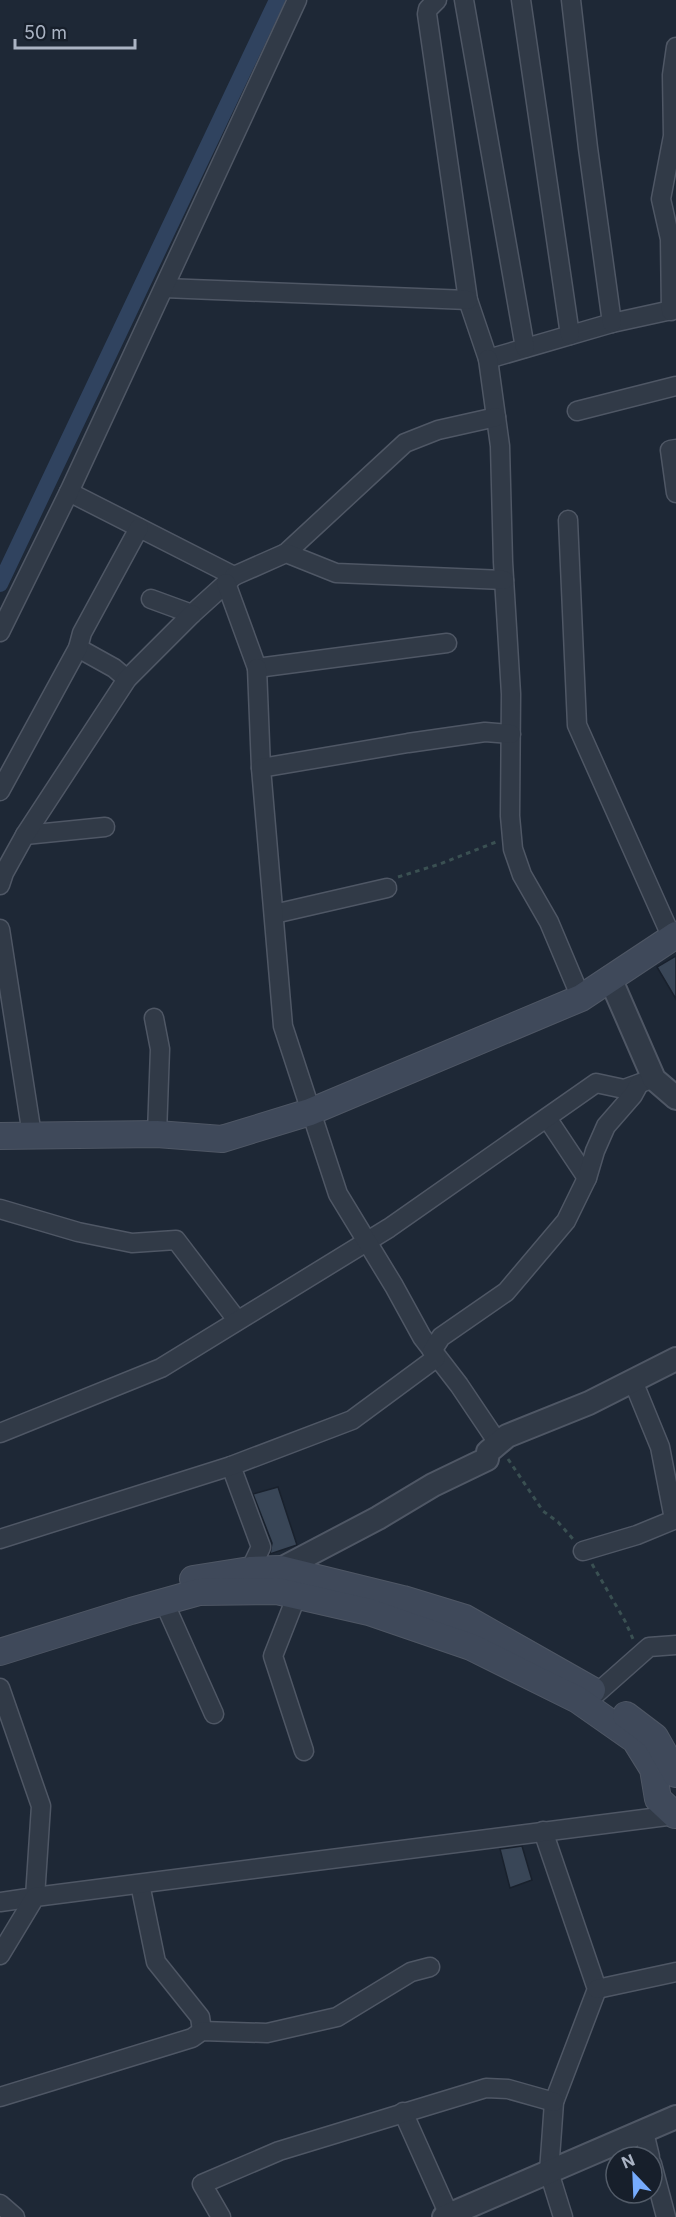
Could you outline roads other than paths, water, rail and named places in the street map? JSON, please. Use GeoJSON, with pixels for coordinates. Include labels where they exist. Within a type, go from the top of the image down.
{"type":"FeatureCollection","features":[{"type":"Feature","properties":{"kind":"main road"},"geometry":{"type":"LineString","coordinates":[[0,1136],[157,1134],[222,1139],[310,1112],[581,998],[674,937]]}},
{"type":"Feature","properties":{"kind":"main road"},"geometry":{"type":"LineString","coordinates":[[0,1637],[134,1594],[206,1576],[250,1570],[281,1569],[403,1599],[465,1618],[597,1693],[655,1737],[676,1774]]}},
{"type":"Feature","properties":{"kind":"main road"},"geometry":{"type":"LineString","coordinates":[[0,1652],[200,1592],[277,1591],[369,1612],[471,1647],[578,1700],[634,1740],[653,1769],[658,1799],[676,1816]]}},
{"type":"Feature","properties":{"kind":"street"},"geometry":{"type":"LineString","coordinates":[[0,632],[69,492],[297,0]]}},
{"type":"Feature","properties":{"kind":"street"},"geometry":{"type":"LineString","coordinates":[[437,0],[428,9],[428,14],[468,300],[488,359],[500,446],[504,580],[511,694],[513,849],[522,875],[549,922],[581,998]]}},
{"type":"Feature","properties":{"kind":"street"},"geometry":{"type":"LineString","coordinates":[[464,0],[525,348]]}},
{"type":"Feature","properties":{"kind":"street"},"geometry":{"type":"LineString","coordinates":[[521,0],[570,335]]}},
{"type":"Feature","properties":{"kind":"street"},"geometry":{"type":"LineString","coordinates":[[571,0],[612,323]]}},
{"type":"Feature","properties":{"kind":"street"},"geometry":{"type":"LineString","coordinates":[[488,359],[612,323],[674,310],[670,239],[661,199],[673,136],[672,75],[676,46]]}},
{"type":"Feature","properties":{"kind":"street"},"geometry":{"type":"LineString","coordinates":[[164,288],[468,300]]}},
{"type":"Feature","properties":{"kind":"street"},"geometry":{"type":"LineString","coordinates":[[577,411],[676,386]]}},
{"type":"Feature","properties":{"kind":"street"},"geometry":{"type":"LineString","coordinates":[[0,885],[25,834],[127,679],[192,614],[230,580],[286,553],[405,443],[438,430],[496,417]]}},
{"type":"Feature","properties":{"kind":"street"},"geometry":{"type":"LineString","coordinates":[[676,449],[670,450],[676,493]]}},
{"type":"Feature","properties":{"kind":"street"},"geometry":{"type":"LineString","coordinates":[[0,1539],[231,1466],[352,1420],[436,1358],[338,1194],[283,1026],[261,768],[258,668],[230,580],[139,528],[69,492]]}},
{"type":"Feature","properties":{"kind":"street"},"geometry":{"type":"LineString","coordinates":[[568,520],[577,724],[674,937]]}},
{"type":"Feature","properties":{"kind":"street"},"geometry":{"type":"LineString","coordinates":[[0,791],[78,648],[82,633],[139,528]]}},
{"type":"Feature","properties":{"kind":"street"},"geometry":{"type":"LineString","coordinates":[[286,553],[336,573],[504,580]]}},
{"type":"Feature","properties":{"kind":"street"},"geometry":{"type":"LineString","coordinates":[[151,599],[192,614]]}},
{"type":"Feature","properties":{"kind":"street"},"geometry":{"type":"LineString","coordinates":[[258,668],[447,643]]}},
{"type":"Feature","properties":{"kind":"street"},"geometry":{"type":"LineString","coordinates":[[78,648],[114,668],[127,679]]}},
{"type":"Feature","properties":{"kind":"street"},"geometry":{"type":"LineString","coordinates":[[261,768],[485,732],[511,734]]}},
{"type":"Feature","properties":{"kind":"street"},"geometry":{"type":"LineString","coordinates":[[25,834],[105,827]]}},
{"type":"Feature","properties":{"kind":"street"},"geometry":{"type":"LineString","coordinates":[[274,914],[392,883]]}},
{"type":"Feature","properties":{"kind":"street"},"geometry":{"type":"LineString","coordinates":[[0,929],[32,1136]]}},
{"type":"Feature","properties":{"kind":"street"},"geometry":{"type":"LineString","coordinates":[[610,978],[646,1081],[676,1098]]}},
{"type":"Feature","properties":{"kind":"street"},"geometry":{"type":"LineString","coordinates":[[154,1018],[160,1049],[157,1134]]}},
{"type":"Feature","properties":{"kind":"street"},"geometry":{"type":"LineString","coordinates":[[0,1433],[161,1368],[365,1242],[596,1083],[624,1089],[646,1081]]}},
{"type":"Feature","properties":{"kind":"street"},"geometry":{"type":"LineString","coordinates":[[432,1351],[441,1337],[506,1292],[566,1221],[587,1178],[606,1126],[646,1081]]}},
{"type":"Feature","properties":{"kind":"street"},"geometry":{"type":"LineString","coordinates":[[547,1118],[587,1178]]}},
{"type":"Feature","properties":{"kind":"street"},"geometry":{"type":"LineString","coordinates":[[0,1209],[78,1232],[132,1243],[176,1240],[237,1320]]}},
{"type":"Feature","properties":{"kind":"street"},"geometry":{"type":"LineString","coordinates":[[432,1351],[459,1385],[498,1443]]}},
{"type":"Feature","properties":{"kind":"street"},"geometry":{"type":"LineString","coordinates":[[281,1569],[378,1518],[434,1485],[487,1459],[488,1452],[507,1436],[589,1403],[676,1359]]}},
{"type":"Feature","properties":{"kind":"street"},"geometry":{"type":"LineString","coordinates":[[584,1551],[637,1535],[675,1519],[660,1447],[633,1381]]}},
{"type":"Feature","properties":{"kind":"street"},"geometry":{"type":"LineString","coordinates":[[231,1466],[261,1547],[250,1570]]}},
{"type":"Feature","properties":{"kind":"street"},"geometry":{"type":"LineString","coordinates":[[297,1595],[273,1656],[304,1751]]}},
{"type":"Feature","properties":{"kind":"street"},"geometry":{"type":"LineString","coordinates":[[164,1602],[214,1714]]}},
{"type":"Feature","properties":{"kind":"street"},"geometry":{"type":"LineString","coordinates":[[597,1693],[649,1647],[676,1645]]}},
{"type":"Feature","properties":{"kind":"street"},"geometry":{"type":"LineString","coordinates":[[0,1688],[41,1806],[35,1897],[0,1955]]}},
{"type":"Feature","properties":{"kind":"street"},"geometry":{"type":"LineString","coordinates":[[0,1902],[543,1831],[676,1816]]}},
{"type":"Feature","properties":{"kind":"street"},"geometry":{"type":"LineString","coordinates":[[543,1831],[597,1989],[554,2102],[549,2172],[563,2217]]}},
{"type":"Feature","properties":{"kind":"street"},"geometry":{"type":"LineString","coordinates":[[140,1884],[156,1962],[200,2017],[202,2031]]}},
{"type":"Feature","properties":{"kind":"street"},"geometry":{"type":"LineString","coordinates":[[0,2097],[192,2038],[202,2031],[267,2033],[337,2017],[411,1972],[430,1967]]}},
{"type":"Feature","properties":{"kind":"street"},"geometry":{"type":"LineString","coordinates":[[597,1989],[676,1971]]}},
{"type":"Feature","properties":{"kind":"street"},"geometry":{"type":"LineString","coordinates":[[221,2217],[202,2184],[279,2151],[486,2088],[508,2089],[554,2102]]}},
{"type":"Feature","properties":{"kind":"street"},"geometry":{"type":"LineString","coordinates":[[403,2112],[447,2216],[483,2209],[549,2172],[676,2117]]}},
{"type":"Feature","properties":{"kind":"street"},"geometry":{"type":"LineString","coordinates":[[644,2132],[647,2145]]}},
{"type":"Feature","properties":{"kind":"street"},"geometry":{"type":"LineString","coordinates":[[0,2204],[15,2217]]}},
{"type":"Feature","properties":{"kind":"waterway"},"geometry":{"type":"LineString","coordinates":[[0,584],[277,0]]}}]}
